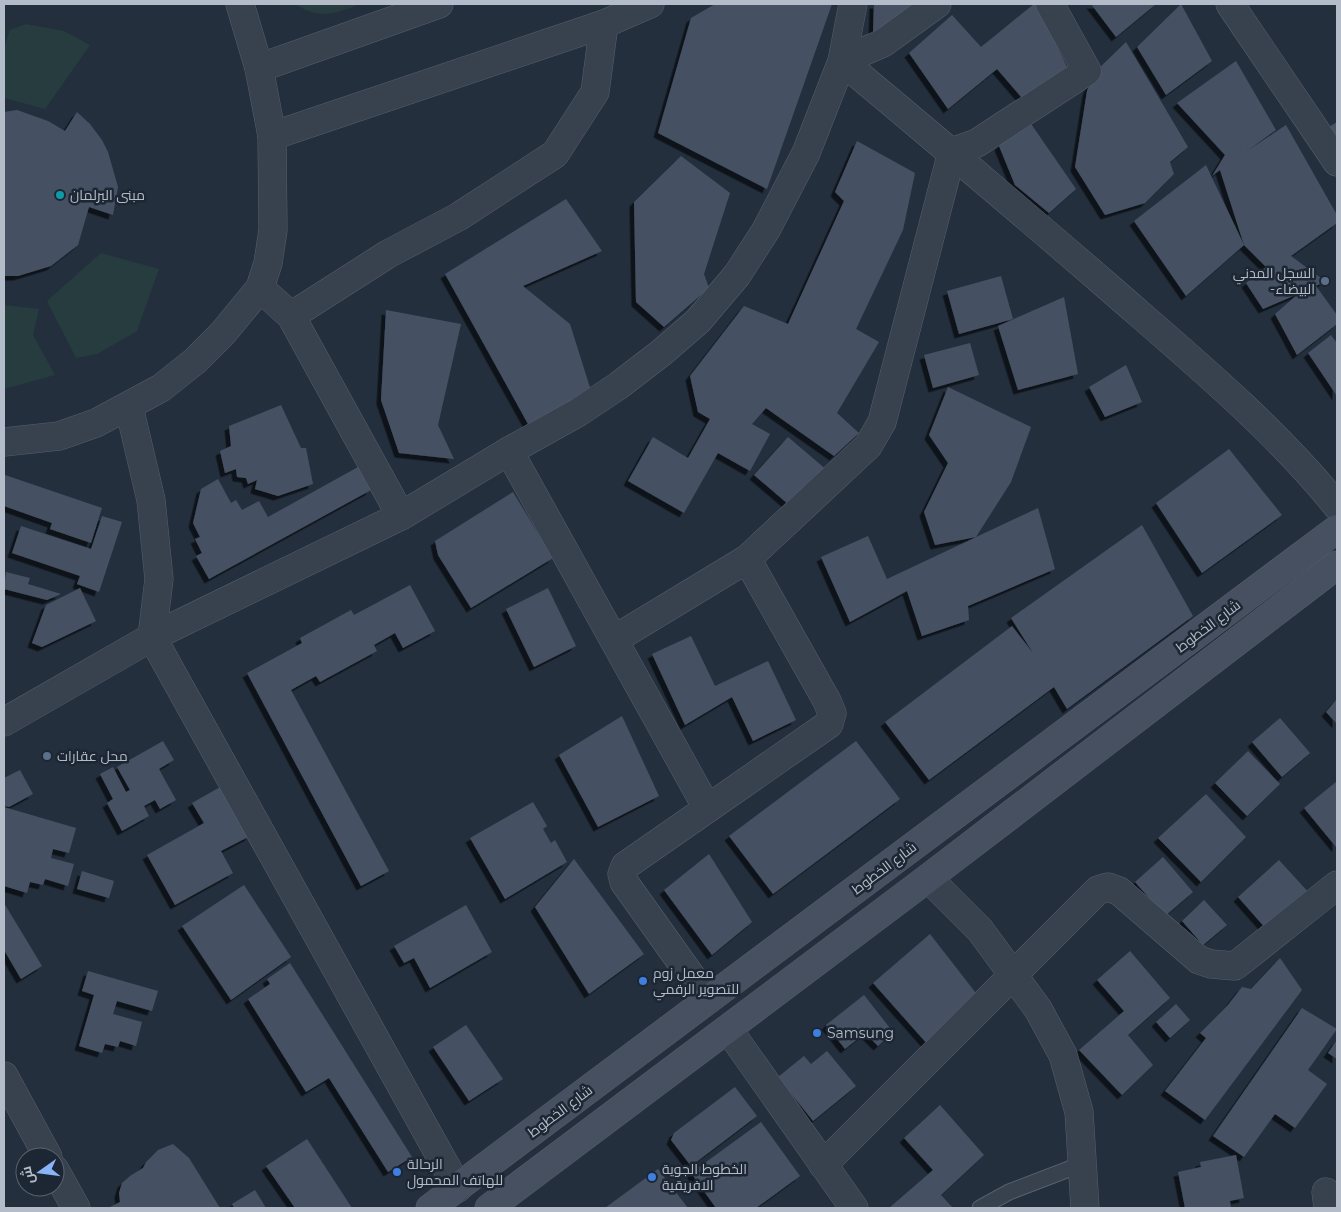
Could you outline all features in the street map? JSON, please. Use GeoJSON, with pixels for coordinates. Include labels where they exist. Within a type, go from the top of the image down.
{"type":"FeatureCollection","features":[{"type":"Feature","properties":{"kind":"street"},"geometry":{"type":"LineString","coordinates":[[4,442],[59,436],[96,423],[162,388],[195,361],[223,333],[260,288],[268,263],[273,230],[272,136],[259,68],[240,4]]}},
{"type":"Feature","properties":{"kind":"street"},"geometry":{"type":"LineString","coordinates":[[259,68],[439,4]]}},
{"type":"Feature","properties":{"kind":"street"},"geometry":{"type":"LineString","coordinates":[[272,136],[604,24],[650,4]]}},
{"type":"Feature","properties":{"kind":"street"},"geometry":{"type":"LineString","coordinates":[[4,722],[152,637],[401,516],[509,450],[579,412],[618,386],[661,353],[698,321],[737,274],[766,230],[806,153],[842,62],[853,4]]}},
{"type":"Feature","properties":{"kind":"street"},"geometry":{"type":"LineString","coordinates":[[842,62],[883,43],[937,4]]}},
{"type":"Feature","properties":{"kind":"street"},"geometry":{"type":"LineString","coordinates":[[952,152],[977,143],[1087,71],[1050,4]]}},
{"type":"Feature","properties":{"kind":"street"},"geometry":{"type":"LineString","coordinates":[[1230,4],[1337,162]]}},
{"type":"Feature","properties":{"kind":"street"},"geometry":{"type":"LineString","coordinates":[[291,316],[388,254],[458,217],[555,154],[595,92],[604,24]]}},
{"type":"Feature","properties":{"kind":"street"},"geometry":{"type":"LineString","coordinates":[[842,62],[952,152],[1203,368],[1312,475],[1337,506]]}},
{"type":"Feature","properties":{"kind":"street"},"geometry":{"type":"LineString","coordinates":[[615,638],[746,559],[868,446],[882,422],[952,152]]}},
{"type":"Feature","properties":{"kind":"street"},"geometry":{"type":"LineString","coordinates":[[260,288],[291,316],[401,516]]}},
{"type":"Feature","properties":{"kind":"street"},"geometry":{"type":"LineString","coordinates":[[129,407],[151,500],[159,579],[152,637],[458,1188]]}},
{"type":"Feature","properties":{"kind":"street"},"geometry":{"type":"LineString","coordinates":[[509,450],[615,638],[707,808]]}},
{"type":"Feature","properties":{"kind":"street","name":"شارع الخطوط"},"geometry":{"type":"LineString","coordinates":[[430,1208],[1337,529]]}},
{"type":"Feature","properties":{"kind":"street"},"geometry":{"type":"LineString","coordinates":[[708,1000],[624,882],[622,874],[625,866],[829,724],[832,713],[746,559]]}},
{"type":"Feature","properties":{"kind":"street"},"geometry":{"type":"LineString","coordinates":[[489,1208],[928,878],[1337,565]]}},
{"type":"Feature","properties":{"kind":"street"},"geometry":{"type":"LineString","coordinates":[[928,878],[980,930],[1038,1009],[1063,1055],[1079,1112],[1085,1208]]}},
{"type":"Feature","properties":{"kind":"street"},"geometry":{"type":"LineString","coordinates":[[824,1166],[1098,890],[1108,887],[1119,891],[1198,960],[1211,964],[1235,966],[1337,885]]}},
{"type":"Feature","properties":{"kind":"street"},"geometry":{"type":"LineString","coordinates":[[728,1029],[854,1208]]}},
{"type":"Feature","properties":{"kind":"street"},"geometry":{"type":"LineString","coordinates":[[4,1076],[43,1147]]}},
{"type":"Feature","properties":{"kind":"street"},"geometry":{"type":"LineString","coordinates":[[65,1188],[76,1208]]}},
{"type":"Feature","properties":{"kind":"lane"},"geometry":{"type":"LineString","coordinates":[[980,1208],[1009,1192],[1082,1164]]}},
{"type":"Feature","properties":{"kind":"green space"},"geometry":{"type":"Polygon","coordinates":[[[295,4],[360,4],[335,13],[320,14],[295,4]]]}},
{"type":"Feature","properties":{"kind":"green space"},"geometry":{"type":"Polygon","coordinates":[[[26,24],[64,31],[90,45],[45,109],[4,98],[4,47],[10,30],[26,24]]]}},
{"type":"Feature","properties":{"kind":"green space"},"geometry":{"type":"Polygon","coordinates":[[[101,253],[159,269],[137,331],[97,354],[76,358],[47,301],[101,253]]]}},
{"type":"Feature","properties":{"kind":"green space"},"geometry":{"type":"Polygon","coordinates":[[[4,305],[39,309],[33,335],[55,375],[4,389],[4,305]]]}},
{"type":"Feature","properties":{"kind":"building"},"geometry":{"type":"Polygon","coordinates":[[[715,4],[832,4],[767,189],[658,133],[691,18],[715,4]]]}},
{"type":"Feature","properties":{"kind":"building"},"geometry":{"type":"Polygon","coordinates":[[[874,4],[918,4],[873,32],[874,4]]]}},
{"type":"Feature","properties":{"kind":"building"},"geometry":{"type":"Polygon","coordinates":[[[1034,4],[1037,4],[1067,67],[1022,98],[997,69],[948,109],[909,53],[952,15],[981,47],[1034,4]]]}},
{"type":"Feature","properties":{"kind":"building"},"geometry":{"type":"Polygon","coordinates":[[[1091,4],[1156,4],[1116,37],[1091,4]]]}},
{"type":"Feature","properties":{"kind":"building"},"geometry":{"type":"Polygon","coordinates":[[[1181,4],[1212,61],[1166,95],[1137,47],[1181,4]]]}},
{"type":"Feature","properties":{"kind":"building"},"geometry":{"type":"Polygon","coordinates":[[[1126,42],[1188,147],[1170,162],[1174,174],[1145,203],[1105,215],[1075,167],[1087,91],[1095,72],[1126,42]]]}},
{"type":"Feature","properties":{"kind":"building"},"geometry":{"type":"Polygon","coordinates":[[[1236,61],[1276,130],[1247,151],[1286,125],[1337,215],[1337,223],[1291,256],[1325,281],[1316,286],[1337,315],[1337,324],[1297,355],[1275,314],[1298,294],[1263,309],[1246,283],[1266,267],[1244,245],[1220,170],[1212,176],[1225,155],[1177,103],[1236,61]]]}},
{"type":"Feature","properties":{"kind":"building","name":"مبنى البرلمان"},"geometry":{"type":"Polygon","coordinates":[[[17,110],[48,121],[65,131],[77,112],[90,124],[102,140],[108,152],[118,187],[113,215],[89,207],[78,245],[51,266],[18,276],[4,276],[4,112],[17,110]]]}},
{"type":"Feature","properties":{"kind":"building"},"geometry":{"type":"Polygon","coordinates":[[[1027,118],[1076,189],[1049,213],[1015,185],[999,146],[1027,118]]]}},
{"type":"Feature","properties":{"kind":"building"},"geometry":{"type":"Polygon","coordinates":[[[1337,122],[1337,149],[1324,130],[1337,122]]]}},
{"type":"Feature","properties":{"kind":"building"},"geometry":{"type":"Polygon","coordinates":[[[857,141],[915,173],[903,230],[856,329],[879,342],[837,413],[859,433],[834,456],[766,408],[752,424],[770,434],[750,471],[718,453],[684,513],[628,481],[653,437],[688,458],[710,419],[698,412],[690,376],[744,306],[788,324],[844,201],[835,192],[857,141]]]}},
{"type":"Feature","properties":{"kind":"building"},"geometry":{"type":"Polygon","coordinates":[[[681,156],[730,193],[704,274],[709,288],[664,327],[636,302],[634,202],[681,156]]]}},
{"type":"Feature","properties":{"kind":"building"},"geometry":{"type":"Polygon","coordinates":[[[1206,165],[1244,245],[1186,296],[1134,221],[1206,165]]]}},
{"type":"Feature","properties":{"kind":"building"},"geometry":{"type":"Polygon","coordinates":[[[566,199],[602,251],[523,286],[570,324],[592,394],[528,424],[445,274],[566,199]]]}},
{"type":"Feature","properties":{"kind":"building"},"geometry":{"type":"Polygon","coordinates":[[[1001,276],[1013,319],[959,334],[947,291],[1001,276]]]}},
{"type":"Feature","properties":{"kind":"building"},"geometry":{"type":"Polygon","coordinates":[[[1064,297],[1078,374],[1018,390],[998,326],[1064,297]]]}},
{"type":"Feature","properties":{"kind":"building"},"geometry":{"type":"Polygon","coordinates":[[[386,310],[461,324],[438,425],[454,459],[399,453],[381,400],[386,310]]]}},
{"type":"Feature","properties":{"kind":"building"},"geometry":{"type":"Polygon","coordinates":[[[1331,335],[1337,343],[1337,396],[1308,353],[1331,335]]]}},
{"type":"Feature","properties":{"kind":"building"},"geometry":{"type":"Polygon","coordinates":[[[970,343],[979,375],[933,388],[924,355],[970,343]]]}},
{"type":"Feature","properties":{"kind":"building"},"geometry":{"type":"Polygon","coordinates":[[[1126,365],[1142,402],[1105,417],[1089,387],[1126,365]]]}},
{"type":"Feature","properties":{"kind":"building"},"geometry":{"type":"Polygon","coordinates":[[[948,387],[1031,427],[1011,482],[976,537],[935,545],[924,512],[948,463],[929,435],[948,387]]]}},
{"type":"Feature","properties":{"kind":"building"},"geometry":{"type":"Polygon","coordinates":[[[281,405],[301,448],[306,448],[313,484],[278,496],[255,489],[257,480],[248,484],[246,478],[237,477],[236,469],[225,473],[220,451],[231,446],[229,426],[281,405]]]}},
{"type":"Feature","properties":{"kind":"building"},"geometry":{"type":"Polygon","coordinates":[[[788,437],[828,471],[795,510],[754,475],[788,437]]]}},
{"type":"Feature","properties":{"kind":"building"},"geometry":{"type":"Polygon","coordinates":[[[1229,449],[1282,515],[1202,573],[1156,503],[1229,449]]]}},
{"type":"Feature","properties":{"kind":"building"},"geometry":{"type":"Polygon","coordinates":[[[358,467],[371,490],[209,579],[196,556],[202,553],[195,539],[200,537],[193,523],[201,489],[218,479],[231,503],[236,500],[242,510],[259,501],[268,517],[358,467]]]}},
{"type":"Feature","properties":{"kind":"building"},"geometry":{"type":"Polygon","coordinates":[[[5,475],[102,508],[91,543],[50,529],[52,523],[4,506],[5,475]]]}},
{"type":"Feature","properties":{"kind":"building"},"geometry":{"type":"Polygon","coordinates":[[[513,492],[553,558],[471,608],[438,555],[435,541],[513,492]]]}},
{"type":"Feature","properties":{"kind":"building"},"geometry":{"type":"Polygon","coordinates":[[[1038,508],[1055,569],[968,606],[969,620],[922,636],[907,591],[850,622],[821,557],[868,536],[887,579],[1038,508]]]}},
{"type":"Feature","properties":{"kind":"building"},"geometry":{"type":"Polygon","coordinates":[[[102,516],[122,522],[99,592],[77,584],[80,576],[12,553],[21,526],[91,549],[102,516]]]}},
{"type":"Feature","properties":{"kind":"building"},"geometry":{"type":"Polygon","coordinates":[[[1142,525],[1193,616],[1067,709],[1054,687],[929,780],[885,722],[1012,626],[1033,653],[1011,618],[1142,525]]]}},
{"type":"Feature","properties":{"kind":"building"},"geometry":{"type":"Polygon","coordinates":[[[6,572],[30,578],[28,584],[61,594],[47,600],[4,589],[6,572]]]}},
{"type":"Feature","properties":{"kind":"building"},"geometry":{"type":"Polygon","coordinates":[[[410,585],[435,631],[403,648],[395,633],[374,645],[377,651],[320,682],[316,676],[291,690],[389,871],[361,886],[247,673],[302,643],[300,638],[351,610],[354,615],[410,585]]]}},
{"type":"Feature","properties":{"kind":"building"},"geometry":{"type":"Polygon","coordinates":[[[80,588],[96,621],[42,647],[32,643],[46,605],[80,588]]]}},
{"type":"Feature","properties":{"kind":"building"},"geometry":{"type":"Polygon","coordinates":[[[548,588],[576,646],[534,667],[506,609],[548,588]]]}},
{"type":"Feature","properties":{"kind":"building"},"geometry":{"type":"Polygon","coordinates":[[[691,636],[715,686],[768,661],[796,720],[753,741],[732,697],[685,725],[652,654],[691,636]]]}},
{"type":"Feature","properties":{"kind":"building"},"geometry":{"type":"Polygon","coordinates":[[[1337,699],[1337,724],[1326,712],[1337,699]]]}},
{"type":"Feature","properties":{"kind":"building"},"geometry":{"type":"Polygon","coordinates":[[[622,716],[659,796],[598,827],[559,755],[622,716]]]}},
{"type":"Feature","properties":{"kind":"building"},"geometry":{"type":"Polygon","coordinates":[[[1280,718],[1310,753],[1282,777],[1252,742],[1280,718]]]}},
{"type":"Feature","properties":{"kind":"building"},"geometry":{"type":"Polygon","coordinates":[[[163,741],[174,760],[159,769],[176,800],[160,809],[155,800],[144,806],[149,816],[122,831],[107,803],[113,799],[100,774],[113,767],[126,792],[130,790],[117,767],[163,741]]]}},
{"type":"Feature","properties":{"kind":"building"},"geometry":{"type":"Polygon","coordinates":[[[856,741],[900,799],[773,894],[729,836],[856,741]]]}},
{"type":"Feature","properties":{"kind":"building"},"geometry":{"type":"Polygon","coordinates":[[[1248,751],[1280,784],[1247,816],[1215,783],[1248,751]]]}},
{"type":"Feature","properties":{"kind":"building"},"geometry":{"type":"Polygon","coordinates":[[[20,770],[33,794],[9,807],[4,806],[4,778],[20,770]]]}},
{"type":"Feature","properties":{"kind":"building"},"geometry":{"type":"Polygon","coordinates":[[[1336,782],[1337,846],[1336,847],[1304,808],[1336,782]]]}},
{"type":"Feature","properties":{"kind":"building"},"geometry":{"type":"Polygon","coordinates":[[[222,786],[250,836],[221,851],[233,873],[175,905],[147,855],[204,823],[192,803],[222,786]]]}},
{"type":"Feature","properties":{"kind":"building"},"geometry":{"type":"Polygon","coordinates":[[[1206,794],[1246,837],[1201,882],[1158,838],[1206,794]]]}},
{"type":"Feature","properties":{"kind":"building"},"geometry":{"type":"Polygon","coordinates":[[[533,802],[547,826],[543,829],[551,843],[555,840],[567,862],[505,899],[470,838],[533,802]]]}},
{"type":"Feature","properties":{"kind":"building"},"geometry":{"type":"Polygon","coordinates":[[[4,807],[76,828],[69,853],[53,849],[51,858],[74,864],[68,886],[45,879],[43,885],[30,882],[27,893],[4,886],[4,807]]]}},
{"type":"Feature","properties":{"kind":"building"},"geometry":{"type":"Polygon","coordinates":[[[709,854],[752,922],[712,955],[664,890],[709,854]]]}},
{"type":"Feature","properties":{"kind":"building"},"geometry":{"type":"Polygon","coordinates":[[[1163,857],[1193,892],[1165,916],[1135,882],[1163,857]]]}},
{"type":"Feature","properties":{"kind":"building"},"geometry":{"type":"Polygon","coordinates":[[[574,859],[644,954],[589,994],[535,907],[574,859]]]}},
{"type":"Feature","properties":{"kind":"building"},"geometry":{"type":"Polygon","coordinates":[[[1279,860],[1310,894],[1268,931],[1238,897],[1279,860]]]}},
{"type":"Feature","properties":{"kind":"building"},"geometry":{"type":"Polygon","coordinates":[[[82,871],[114,881],[109,898],[77,889],[82,871]]]}},
{"type":"Feature","properties":{"kind":"building"},"geometry":{"type":"Polygon","coordinates":[[[244,885],[291,957],[231,1000],[182,926],[244,885]]]}},
{"type":"Feature","properties":{"kind":"building"},"geometry":{"type":"Polygon","coordinates":[[[1204,900],[1227,925],[1203,945],[1182,921],[1204,900]]]}},
{"type":"Feature","properties":{"kind":"building"},"geometry":{"type":"Polygon","coordinates":[[[4,903],[42,966],[21,979],[4,950],[4,903]]]}},
{"type":"Feature","properties":{"kind":"building"},"geometry":{"type":"Polygon","coordinates":[[[466,905],[492,952],[430,988],[414,958],[404,963],[394,946],[466,905]]]}},
{"type":"Feature","properties":{"kind":"building"},"geometry":{"type":"Polygon","coordinates":[[[930,934],[979,997],[929,1046],[873,983],[930,934]]]}},
{"type":"Feature","properties":{"kind":"building"},"geometry":{"type":"Polygon","coordinates":[[[1130,951],[1170,998],[1128,1035],[1153,1065],[1122,1095],[1079,1050],[1124,1011],[1097,980],[1130,951]]]}},
{"type":"Feature","properties":{"kind":"building"},"geometry":{"type":"Polygon","coordinates":[[[1280,958],[1302,990],[1205,1120],[1165,1091],[1206,1038],[1200,1033],[1228,1005],[1242,987],[1251,989],[1280,958]]]}},
{"type":"Feature","properties":{"kind":"building"},"geometry":{"type":"Polygon","coordinates":[[[290,963],[412,1157],[388,1172],[329,1078],[306,1092],[248,999],[270,984],[267,979],[290,963]]]}},
{"type":"Feature","properties":{"kind":"building"},"geometry":{"type":"Polygon","coordinates":[[[88,971],[158,991],[152,1011],[117,1001],[113,1014],[142,1022],[136,1046],[120,1041],[118,1047],[105,1044],[102,1053],[79,1046],[94,995],[82,991],[88,971]]]}},
{"type":"Feature","properties":{"kind":"building"},"geometry":{"type":"Polygon","coordinates":[[[864,995],[893,1032],[878,1046],[865,1033],[845,1049],[826,1025],[864,995]]]}},
{"type":"Feature","properties":{"kind":"building"},"geometry":{"type":"Polygon","coordinates":[[[1176,1004],[1190,1020],[1170,1038],[1156,1022],[1176,1004]]]}},
{"type":"Feature","properties":{"kind":"building"},"geometry":{"type":"Polygon","coordinates":[[[1302,1008],[1337,1029],[1308,1070],[1327,1084],[1295,1128],[1275,1114],[1244,1157],[1213,1136],[1302,1008]]]}},
{"type":"Feature","properties":{"kind":"building"},"geometry":{"type":"Polygon","coordinates":[[[466,1025],[503,1079],[469,1101],[433,1047],[466,1025]]]}},
{"type":"Feature","properties":{"kind":"building"},"geometry":{"type":"Polygon","coordinates":[[[1337,1040],[1337,1059],[1328,1053],[1337,1040]]]}},
{"type":"Feature","properties":{"kind":"building"},"geometry":{"type":"Polygon","coordinates":[[[827,1051],[856,1086],[813,1121],[778,1077],[804,1056],[811,1064],[827,1051]]]}},
{"type":"Feature","properties":{"kind":"building"},"geometry":{"type":"Polygon","coordinates":[[[735,1087],[757,1116],[691,1166],[671,1140],[674,1133],[735,1087]]]}},
{"type":"Feature","properties":{"kind":"building"},"geometry":{"type":"Polygon","coordinates":[[[940,1105],[984,1155],[941,1195],[953,1208],[889,1208],[933,1170],[904,1138],[940,1105]]]}},
{"type":"Feature","properties":{"kind":"building"},"geometry":{"type":"Polygon","coordinates":[[[761,1122],[800,1176],[756,1208],[716,1208],[691,1173],[761,1122]]]}},
{"type":"Feature","properties":{"kind":"building"},"geometry":{"type":"Polygon","coordinates":[[[307,1139],[352,1208],[295,1208],[266,1166],[307,1139]]]}},
{"type":"Feature","properties":{"kind":"building"},"geometry":{"type":"Polygon","coordinates":[[[173,1144],[189,1158],[220,1208],[108,1208],[120,1202],[119,1193],[122,1183],[143,1168],[146,1162],[158,1150],[173,1144]]]}},
{"type":"Feature","properties":{"kind":"building"},"geometry":{"type":"Polygon","coordinates":[[[1236,1155],[1244,1198],[1230,1201],[1231,1208],[1185,1208],[1178,1172],[1201,1167],[1200,1162],[1236,1155]]]}},
{"type":"Feature","properties":{"kind":"building"},"geometry":{"type":"Polygon","coordinates":[[[658,1169],[688,1208],[605,1208],[658,1169]]]}},
{"type":"Feature","properties":{"kind":"building"},"geometry":{"type":"Polygon","coordinates":[[[255,1190],[266,1208],[234,1208],[232,1204],[255,1190]]]}},
{"type":"Feature","properties":{"kind":"place","name":"مبنى البرلمان"},"geometry":{"type":"Point","coordinates":[60,195]}},
{"type":"Feature","properties":{"kind":"place","name":"السجل المدني -البيضاء"},"geometry":{"type":"Point","coordinates":[1325,281]}},
{"type":"Feature","properties":{"kind":"place","name":"محل عقارات"},"geometry":{"type":"Point","coordinates":[47,756]}},
{"type":"Feature","properties":{"kind":"place","name":"معمل زوم للتصوير الرقمي"},"geometry":{"type":"Point","coordinates":[643,981]}},
{"type":"Feature","properties":{"kind":"place","name":"Samsung"},"geometry":{"type":"Point","coordinates":[817,1033]}},
{"type":"Feature","properties":{"kind":"place","name":"الرحالة للهاتف المحمول"},"geometry":{"type":"Point","coordinates":[397,1172]}},
{"type":"Feature","properties":{"kind":"place","name":"الخطوط الجوية الافريقية"},"geometry":{"type":"Point","coordinates":[652,1177]}}]}
